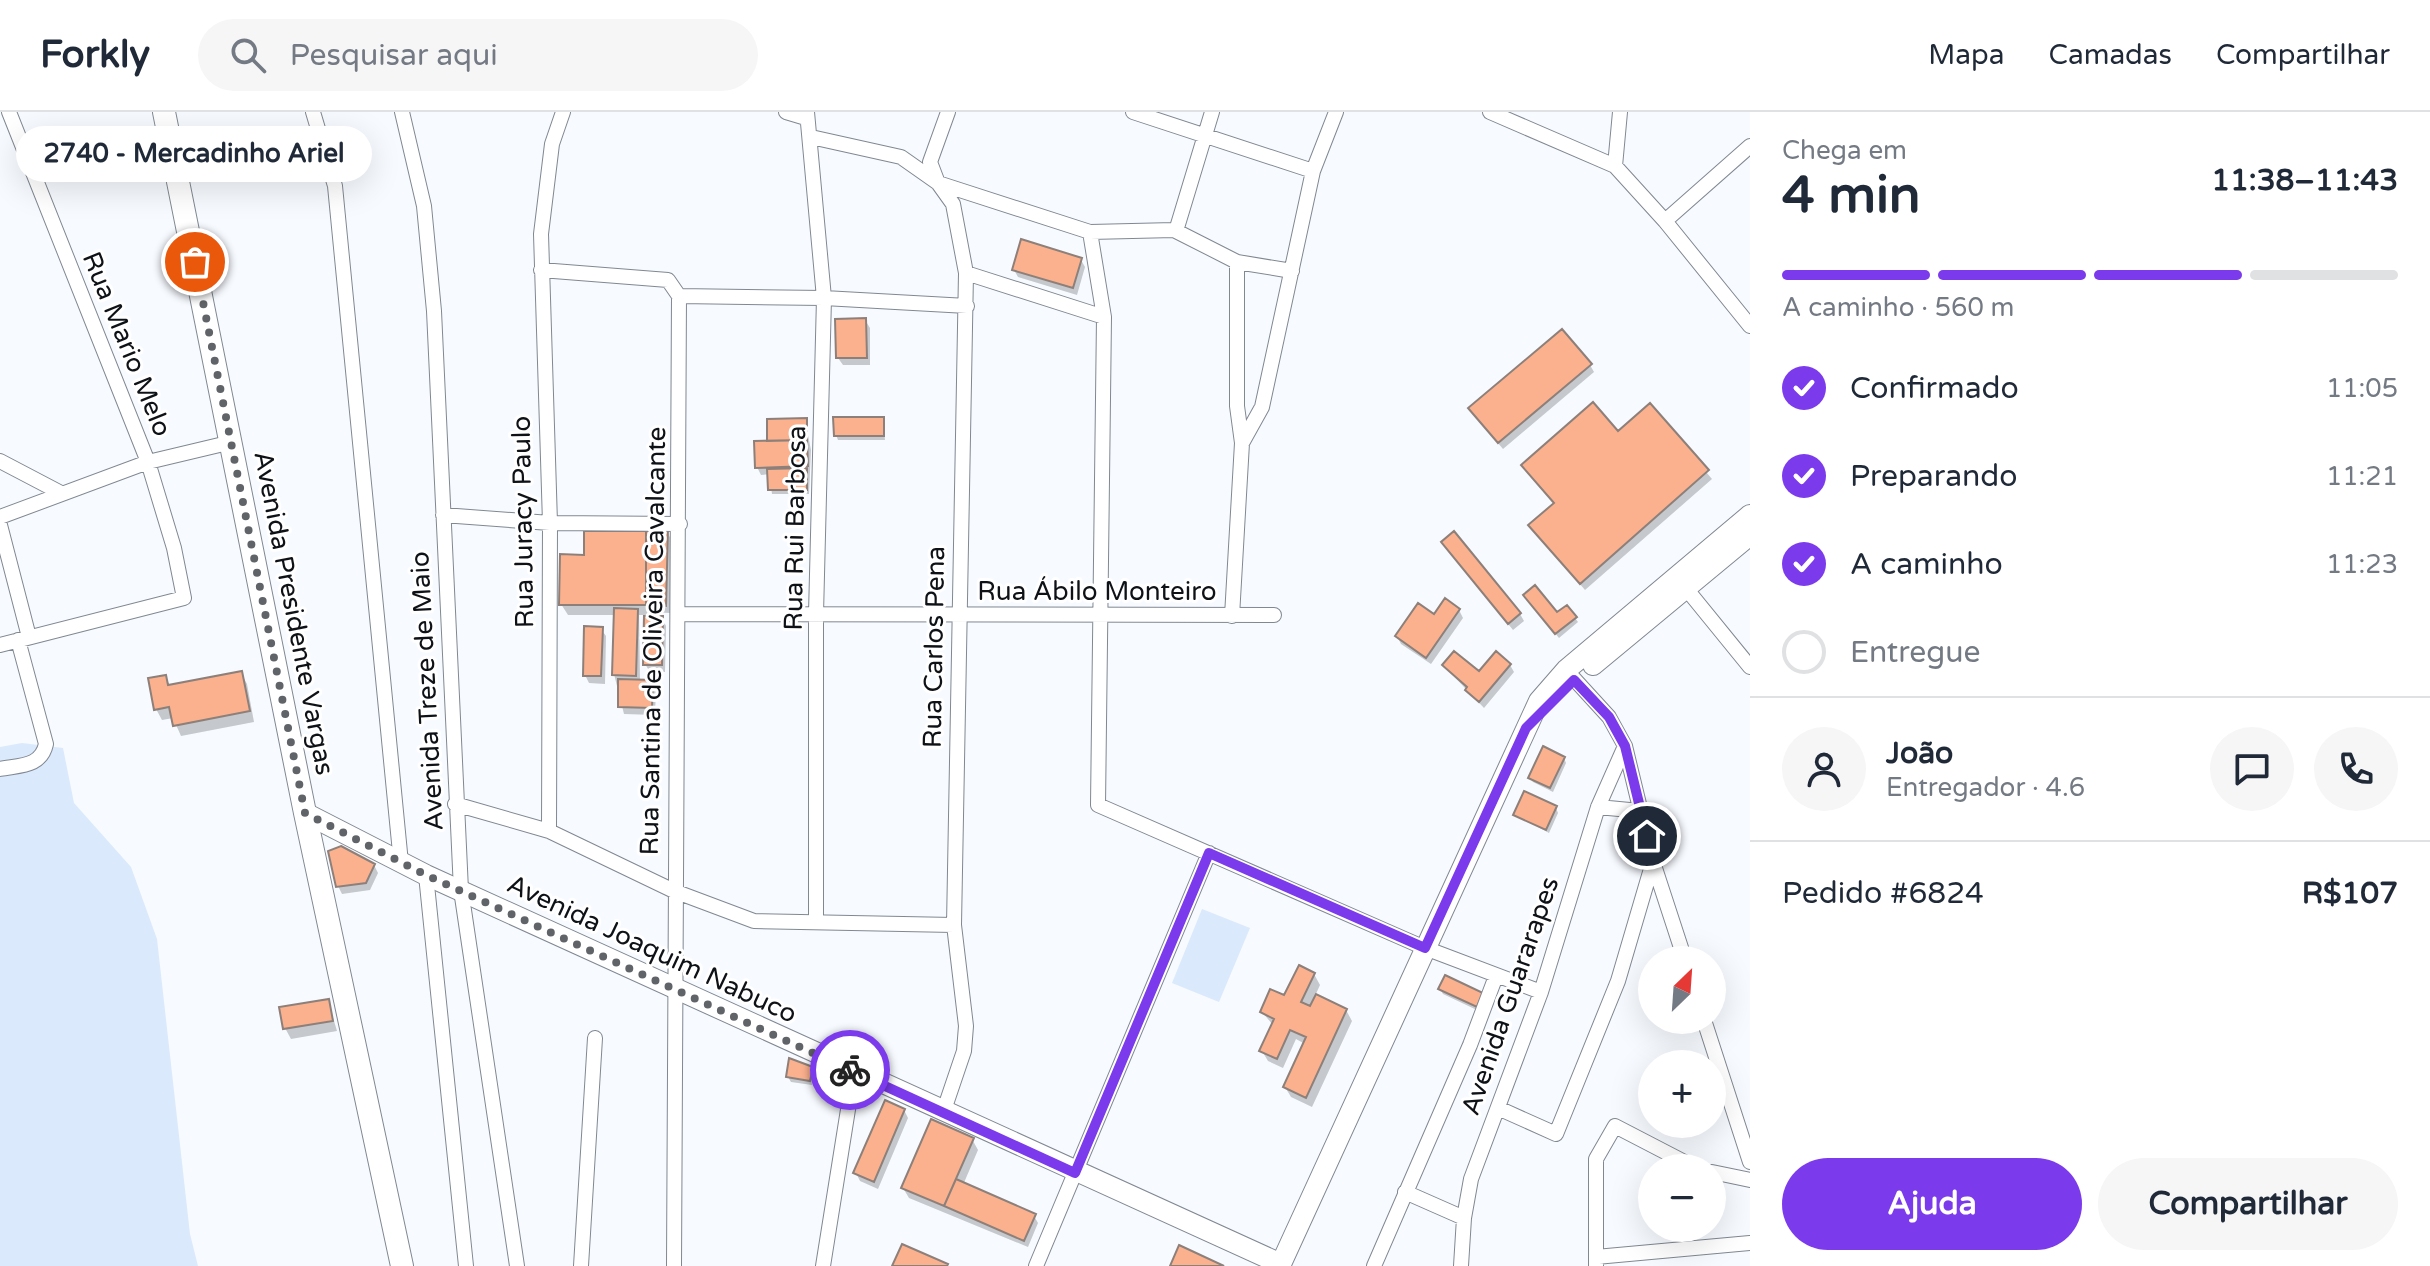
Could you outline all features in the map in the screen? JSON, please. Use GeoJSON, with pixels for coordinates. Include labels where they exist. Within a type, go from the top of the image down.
{"type":"FeatureCollection","features":[{"type":"Feature","properties":{"kind":"main road","name":"Avenida Presidente Vargas"},"geometry":{"type":"LineString","coordinates":[[164,112],[305,813],[402,1266]]}},
{"type":"Feature","properties":{"kind":"main road"},"geometry":{"type":"LineString","coordinates":[[1682,583],[1750,515]]}},
{"type":"Feature","properties":{"kind":"main road"},"geometry":{"type":"LineString","coordinates":[[1283,1265],[1425,948],[1547,689],[1570,675],[1682,583],[1750,535]]}},
{"type":"Feature","properties":{"kind":"main road","name":"Avenida Joaquim Nabuco"},"geometry":{"type":"LineString","coordinates":[[305,813],[426,875],[943,1113],[1283,1265]]}},
{"type":"Feature","properties":{"kind":"street","name":"Rua Mario Melo"},"geometry":{"type":"LineString","coordinates":[[9,112],[148,462],[174,548],[184,598],[24,639]]}},
{"type":"Feature","properties":{"kind":"street","name":"Avenida Treze de Maio"},"geometry":{"type":"LineString","coordinates":[[313,112],[335,186],[401,863]]}},
{"type":"Feature","properties":{"kind":"street","name":"Avenida Treze de Maio"},"geometry":{"type":"LineString","coordinates":[[402,112],[425,221],[434,311],[461,890],[517,1266]]}},
{"type":"Feature","properties":{"kind":"street","name":"Rua Juracy Paulo"},"geometry":{"type":"LineString","coordinates":[[549,831],[550,523],[541,211],[552,144],[563,112]]}},
{"type":"Feature","properties":{"kind":"street"},"geometry":{"type":"LineString","coordinates":[[786,112],[806,115]]}},
{"type":"Feature","properties":{"kind":"street"},"geometry":{"type":"LineString","coordinates":[[938,183],[930,162],[948,112]]}},
{"type":"Feature","properties":{"kind":"street"},"geometry":{"type":"LineString","coordinates":[[1133,112],[1313,171]]}},
{"type":"Feature","properties":{"kind":"street"},"geometry":{"type":"LineString","coordinates":[[1176,231],[1212,112]]}},
{"type":"Feature","properties":{"kind":"street"},"geometry":{"type":"LineString","coordinates":[[1242,443],[1262,407],[1313,171],[1336,112]]}},
{"type":"Feature","properties":{"kind":"street"},"geometry":{"type":"LineString","coordinates":[[1490,112],[1615,166],[1665,221],[1750,326]]}},
{"type":"Feature","properties":{"kind":"street"},"geometry":{"type":"LineString","coordinates":[[1615,166],[1620,112]]}},
{"type":"Feature","properties":{"kind":"street","name":"Rua Rui Barbosa"},"geometry":{"type":"LineString","coordinates":[[806,115],[811,137],[824,298],[816,614],[816,921]]}},
{"type":"Feature","properties":{"kind":"street"},"geometry":{"type":"LineString","coordinates":[[811,137],[901,157],[938,183],[1090,232],[1176,231],[1237,262],[1292,271]]}},
{"type":"Feature","properties":{"kind":"street"},"geometry":{"type":"LineString","coordinates":[[1665,221],[1750,146]]}},
{"type":"Feature","properties":{"kind":"street","name":"Rua Carlos Pena"},"geometry":{"type":"LineString","coordinates":[[938,183],[953,204],[966,273],[967,306],[958,615],[954,925],[966,1026],[964,1051],[943,1113]]}},
{"type":"Feature","properties":{"kind":"street"},"geometry":{"type":"LineString","coordinates":[[1090,232],[1104,317],[1098,805],[1425,948],[1541,992]]}},
{"type":"Feature","properties":{"kind":"street"},"geometry":{"type":"LineString","coordinates":[[1232,616],[1242,443],[1237,406],[1237,262]]}},
{"type":"Feature","properties":{"kind":"street"},"geometry":{"type":"LineString","coordinates":[[541,270],[668,280],[679,296],[824,298],[967,306]]}},
{"type":"Feature","properties":{"kind":"street"},"geometry":{"type":"LineString","coordinates":[[966,273],[1104,317]]}},
{"type":"Feature","properties":{"kind":"street","name":"Rua Santina de Oliveira Cavalcante"},"geometry":{"type":"LineString","coordinates":[[674,1266],[673,987],[680,524],[679,296]]}},
{"type":"Feature","properties":{"kind":"street"},"geometry":{"type":"LineString","coordinates":[[0,517],[148,462],[232,442]]}},
{"type":"Feature","properties":{"kind":"street"},"geometry":{"type":"LineString","coordinates":[[0,461],[61,493]]}},
{"type":"Feature","properties":{"kind":"street"},"geometry":{"type":"LineString","coordinates":[[443,515],[550,523],[680,524]]}},
{"type":"Feature","properties":{"kind":"street"},"geometry":{"type":"LineString","coordinates":[[0,525],[46,744],[44,754],[35,762],[0,769]]}},
{"type":"Feature","properties":{"kind":"street"},"geometry":{"type":"LineString","coordinates":[[1682,583],[1750,667]]}},
{"type":"Feature","properties":{"kind":"street","name":"Rua Ábilo Monteiro"},"geometry":{"type":"LineString","coordinates":[[679,614],[1274,615]]}},
{"type":"Feature","properties":{"kind":"street"},"geometry":{"type":"LineString","coordinates":[[0,645],[24,639]]}},
{"type":"Feature","properties":{"kind":"street"},"geometry":{"type":"LineString","coordinates":[[1570,675],[1609,717],[1625,746],[1653,862],[1680,946]]}},
{"type":"Feature","properties":{"kind":"street","name":"Avenida Guararapes"},"geometry":{"type":"LineString","coordinates":[[1461,1266],[1464,1218],[1471,1179],[1541,992],[1598,807],[1625,746]]}},
{"type":"Feature","properties":{"kind":"street"},"geometry":{"type":"LineString","coordinates":[[455,804],[549,831],[674,891],[754,921],[954,925]]}},
{"type":"Feature","properties":{"kind":"street"},"geometry":{"type":"LineString","coordinates":[[1598,807],[1640,811]]}},
{"type":"Feature","properties":{"kind":"street"},"geometry":{"type":"LineString","coordinates":[[1036,1266],[1209,853]]}},
{"type":"Feature","properties":{"kind":"street"},"geometry":{"type":"LineString","coordinates":[[1498,1108],[1556,1134],[1618,981],[1653,862]]}},
{"type":"Feature","properties":{"kind":"street"},"geometry":{"type":"LineString","coordinates":[[426,875],[466,1266]]}},
{"type":"Feature","properties":{"kind":"street"},"geometry":{"type":"LineString","coordinates":[[1374,1266],[1470,1045],[1496,976]]}},
{"type":"Feature","properties":{"kind":"street"},"geometry":{"type":"LineString","coordinates":[[1709,1034],[1750,1162]]}},
{"type":"Feature","properties":{"kind":"street"},"geometry":{"type":"LineString","coordinates":[[581,1266],[595,1038]]}},
{"type":"Feature","properties":{"kind":"street"},"geometry":{"type":"LineString","coordinates":[[823,1266],[854,1072]]}},
{"type":"Feature","properties":{"kind":"street"},"geometry":{"type":"LineString","coordinates":[[1669,1154],[1615,1126],[1596,1159],[1596,1261],[1750,1243]]}},
{"type":"Feature","properties":{"kind":"street"},"geometry":{"type":"LineString","coordinates":[[1726,1175],[1750,1180]]}},
{"type":"Feature","properties":{"kind":"street"},"geometry":{"type":"LineString","coordinates":[[1405,1192],[1464,1218]]}},
{"type":"Feature","properties":{"kind":"shaded area"},"geometry":{"type":"Polygon","coordinates":[[[22,743],[63,748],[74,803],[131,867],[157,939],[190,1234],[198,1266],[0,1266],[0,747],[22,743]]]}},
{"type":"Feature","properties":{"kind":"shaded area"},"geometry":{"type":"Polygon","coordinates":[[[1202,909],[1250,928],[1219,1002],[1172,983],[1202,909]]]}},
{"type":"Feature","properties":{"kind":"building"},"geometry":{"type":"Polygon","coordinates":[[[1021,239],[1082,258],[1073,288],[1012,270],[1021,239]]]}},
{"type":"Feature","properties":{"kind":"building"},"geometry":{"type":"Polygon","coordinates":[[[866,318],[867,358],[836,358],[835,319],[866,318]]]}},
{"type":"Feature","properties":{"kind":"building"},"geometry":{"type":"Polygon","coordinates":[[[1562,329],[1592,364],[1498,443],[1468,408],[1562,329]]]}},
{"type":"Feature","properties":{"kind":"building"},"geometry":{"type":"Polygon","coordinates":[[[1593,402],[1618,431],[1650,403],[1709,470],[1580,584],[1528,525],[1554,503],[1521,465],[1593,402]]]}},
{"type":"Feature","properties":{"kind":"building"},"geometry":{"type":"Polygon","coordinates":[[[833,417],[884,417],[884,436],[834,436],[833,417]]]}},
{"type":"Feature","properties":{"kind":"building"},"geometry":{"type":"Polygon","coordinates":[[[807,418],[807,440],[767,441],[767,419],[807,418]]]}},
{"type":"Feature","properties":{"kind":"building"},"geometry":{"type":"Polygon","coordinates":[[[807,440],[808,466],[755,468],[754,441],[807,440]]]}},
{"type":"Feature","properties":{"kind":"building"},"geometry":{"type":"Polygon","coordinates":[[[807,468],[807,490],[768,490],[767,469],[807,468]]]}},
{"type":"Feature","properties":{"kind":"building"},"geometry":{"type":"Polygon","coordinates":[[[668,529],[666,606],[646,605],[646,531],[668,529]]]}},
{"type":"Feature","properties":{"kind":"building"},"geometry":{"type":"Polygon","coordinates":[[[584,531],[646,531],[646,605],[559,605],[560,554],[584,555],[584,531]]]}},
{"type":"Feature","properties":{"kind":"building"},"geometry":{"type":"Polygon","coordinates":[[[1454,531],[1521,613],[1508,624],[1441,542],[1454,531]]]}},
{"type":"Feature","properties":{"kind":"building"},"geometry":{"type":"Polygon","coordinates":[[[1535,585],[1557,612],[1567,605],[1577,617],[1555,634],[1523,595],[1535,585]]]}},
{"type":"Feature","properties":{"kind":"building"},"geometry":{"type":"Polygon","coordinates":[[[1445,598],[1460,609],[1426,658],[1395,636],[1418,603],[1434,614],[1445,598]]]}},
{"type":"Feature","properties":{"kind":"building"},"geometry":{"type":"Polygon","coordinates":[[[614,608],[638,609],[636,676],[612,675],[614,608]]]}},
{"type":"Feature","properties":{"kind":"building"},"geometry":{"type":"Polygon","coordinates":[[[644,616],[663,616],[662,665],[643,665],[644,616]]]}},
{"type":"Feature","properties":{"kind":"building"},"geometry":{"type":"Polygon","coordinates":[[[584,626],[603,627],[601,676],[583,676],[584,626]]]}},
{"type":"Feature","properties":{"kind":"building"},"geometry":{"type":"Polygon","coordinates":[[[1454,651],[1479,671],[1496,651],[1511,664],[1479,702],[1442,665],[1454,651]]]}},
{"type":"Feature","properties":{"kind":"building"},"geometry":{"type":"Polygon","coordinates":[[[242,671],[250,711],[173,726],[169,707],[154,710],[148,678],[166,675],[168,685],[242,671]]]}},
{"type":"Feature","properties":{"kind":"building"},"geometry":{"type":"Polygon","coordinates":[[[618,679],[653,680],[652,708],[618,707],[618,679]]]}},
{"type":"Feature","properties":{"kind":"building"},"geometry":{"type":"Polygon","coordinates":[[[1543,746],[1565,757],[1550,788],[1528,778],[1543,746]]]}},
{"type":"Feature","properties":{"kind":"building"},"geometry":{"type":"Polygon","coordinates":[[[1524,791],[1557,806],[1546,830],[1513,815],[1524,791]]]}},
{"type":"Feature","properties":{"kind":"building"},"geometry":{"type":"Polygon","coordinates":[[[341,846],[375,864],[366,883],[336,887],[328,851],[341,846]]]}},
{"type":"Feature","properties":{"kind":"building"},"geometry":{"type":"Polygon","coordinates":[[[1299,965],[1315,973],[1301,1002],[1310,1006],[1316,994],[1347,1009],[1306,1098],[1283,1087],[1306,1037],[1290,1030],[1277,1059],[1259,1051],[1274,1019],[1260,1012],[1270,989],[1284,995],[1299,965]]]}},
{"type":"Feature","properties":{"kind":"building"},"geometry":{"type":"Polygon","coordinates":[[[1445,975],[1483,993],[1477,1007],[1438,989],[1445,975]]]}},
{"type":"Feature","properties":{"kind":"building"},"geometry":{"type":"Polygon","coordinates":[[[329,999],[333,1021],[283,1029],[279,1007],[329,999]]]}},
{"type":"Feature","properties":{"kind":"building"},"geometry":{"type":"Polygon","coordinates":[[[789,1058],[813,1067],[810,1081],[786,1077],[789,1058]]]}},
{"type":"Feature","properties":{"kind":"building"},"geometry":{"type":"Polygon","coordinates":[[[885,1100],[905,1109],[874,1182],[853,1173],[885,1100]]]}},
{"type":"Feature","properties":{"kind":"building"},"geometry":{"type":"Polygon","coordinates":[[[931,1119],[974,1138],[944,1206],[901,1188],[931,1119]]]}},
{"type":"Feature","properties":{"kind":"building"},"geometry":{"type":"Polygon","coordinates":[[[956,1179],[1036,1214],[1024,1241],[944,1206],[956,1179]]]}},
{"type":"Feature","properties":{"kind":"building"},"geometry":{"type":"Polygon","coordinates":[[[902,1244],[948,1264],[892,1266],[902,1244]]]}},
{"type":"Feature","properties":{"kind":"building"},"geometry":{"type":"Polygon","coordinates":[[[1179,1245],[1224,1266],[1170,1266],[1179,1245]]]}},
{"type":"Feature","properties":{"kind":"way so far"},"geometry":{"type":"LineString","coordinates":[[195,262],[305,813],[426,875],[850,1070]]}},
{"type":"Feature","properties":{"kind":"place","name":"2740 - Mercadinho Ariel"},"geometry":{"type":"Point","coordinates":[195,262]}},
{"type":"Feature","properties":{"kind":"route"},"geometry":{"type":"LineString","coordinates":[[850,1070],[1075,1173],[1209,853],[1425,948],[1526,728],[1574,680],[1609,717],[1625,746],[1647,836]]}}]}
